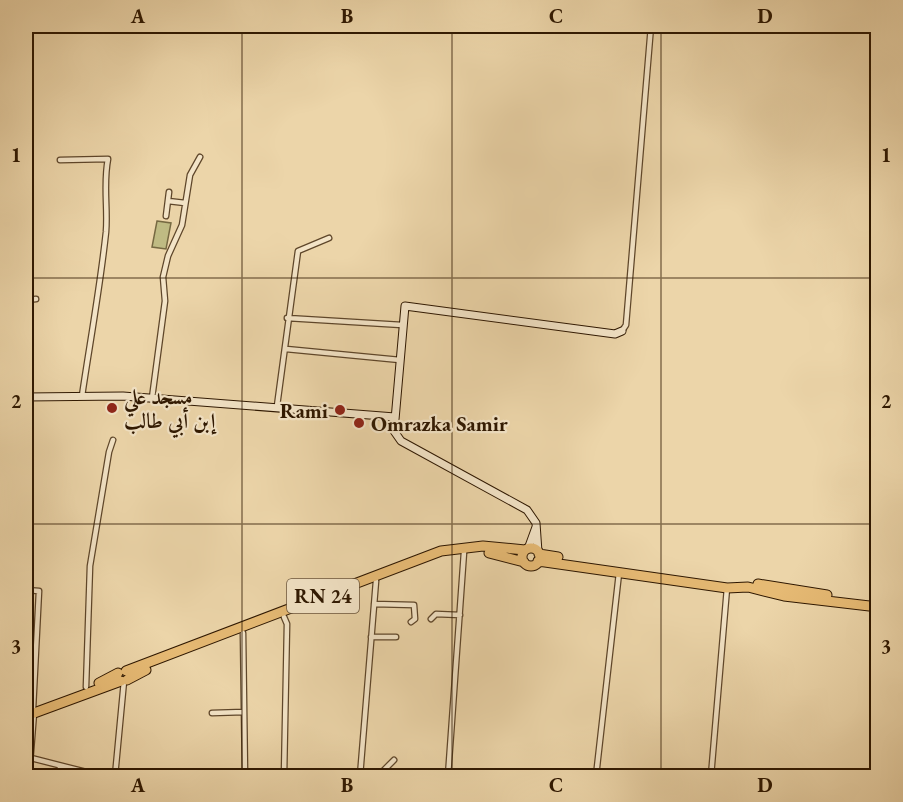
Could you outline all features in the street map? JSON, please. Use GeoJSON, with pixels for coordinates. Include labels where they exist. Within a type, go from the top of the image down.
{"type":"FeatureCollection","features":[{"type":"Feature","properties":{"kind":"highway","name":"RN 24"},"geometry":{"type":"LineString","coordinates":[[29,713],[441,551],[483,546],[526,549]]}},
{"type":"Feature","properties":{"kind":"highway"},"geometry":{"type":"LineString","coordinates":[[538,556],[531,566],[524,562],[522,556],[526,549],[538,556],[619,573],[728,588],[748,587],[784,596],[878,607]]}},
{"type":"Feature","properties":{"kind":"highway","name":"RN 24"},"geometry":{"type":"LineString","coordinates":[[29,713],[86,687],[123,677],[243,633],[432,560],[464,552],[489,553],[524,562]]}},
{"type":"Feature","properties":{"kind":"highway"},"geometry":{"type":"LineString","coordinates":[[538,556],[727,584],[748,583],[878,602]]}},
{"type":"Feature","properties":{"kind":"main road"},"geometry":{"type":"LineString","coordinates":[[538,556],[536,527],[532,516],[519,504],[401,441],[394,431],[405,306],[615,334],[622,331]]}},
{"type":"Feature","properties":{"kind":"main road"},"geometry":{"type":"LineString","coordinates":[[26,397],[152,398],[395,417]]}},
{"type":"Feature","properties":{"kind":"main road"},"geometry":{"type":"LineString","coordinates":[[526,549],[536,527]]}},
{"type":"Feature","properties":{"kind":"street"},"geometry":{"type":"LineString","coordinates":[[622,331],[626,325],[651,26]]}},
{"type":"Feature","properties":{"kind":"street"},"geometry":{"type":"LineString","coordinates":[[152,398],[165,301],[163,277],[168,256],[182,225],[190,175],[200,157]]}},
{"type":"Feature","properties":{"kind":"street"},"geometry":{"type":"LineString","coordinates":[[60,160],[108,159],[105,178],[108,212],[82,396]]}},
{"type":"Feature","properties":{"kind":"street"},"geometry":{"type":"LineString","coordinates":[[166,216],[170,192]]}},
{"type":"Feature","properties":{"kind":"street"},"geometry":{"type":"LineString","coordinates":[[168,201],[185,203]]}},
{"type":"Feature","properties":{"kind":"street"},"geometry":{"type":"LineString","coordinates":[[277,406],[286,349],[287,318],[298,251],[329,238]]}},
{"type":"Feature","properties":{"kind":"street"},"geometry":{"type":"LineString","coordinates":[[26,300],[36,299]]}},
{"type":"Feature","properties":{"kind":"street"},"geometry":{"type":"LineString","coordinates":[[287,318],[402,325]]}},
{"type":"Feature","properties":{"kind":"street"},"geometry":{"type":"LineString","coordinates":[[286,349],[400,360]]}},
{"type":"Feature","properties":{"kind":"street"},"geometry":{"type":"LineString","coordinates":[[86,687],[90,566],[113,440]]}},
{"type":"Feature","properties":{"kind":"street"},"geometry":{"type":"LineString","coordinates":[[423,777],[427,772],[448,776],[464,552]]}},
{"type":"Feature","properties":{"kind":"street"},"geometry":{"type":"LineString","coordinates":[[596,777],[619,573]]}},
{"type":"Feature","properties":{"kind":"street"},"geometry":{"type":"LineString","coordinates":[[360,777],[376,581]]}},
{"type":"Feature","properties":{"kind":"street"},"geometry":{"type":"LineString","coordinates":[[711,777],[728,588]]}},
{"type":"Feature","properties":{"kind":"street"},"geometry":{"type":"LineString","coordinates":[[26,590],[39,591],[26,738]]}},
{"type":"Feature","properties":{"kind":"street"},"geometry":{"type":"LineString","coordinates":[[374,604],[414,605],[416,619],[411,622]]}},
{"type":"Feature","properties":{"kind":"street"},"geometry":{"type":"LineString","coordinates":[[431,619],[436,614],[460,615]]}},
{"type":"Feature","properties":{"kind":"street"},"geometry":{"type":"LineString","coordinates":[[284,617],[287,624],[284,777]]}},
{"type":"Feature","properties":{"kind":"street"},"geometry":{"type":"LineString","coordinates":[[243,633],[245,777]]}},
{"type":"Feature","properties":{"kind":"street"},"geometry":{"type":"LineString","coordinates":[[371,638],[396,637]]}},
{"type":"Feature","properties":{"kind":"street"},"geometry":{"type":"LineString","coordinates":[[116,777],[123,677]]}},
{"type":"Feature","properties":{"kind":"street"},"geometry":{"type":"LineString","coordinates":[[212,712],[244,712]]}},
{"type":"Feature","properties":{"kind":"street"},"geometry":{"type":"LineString","coordinates":[[29,713],[31,758],[29,777]]}},
{"type":"Feature","properties":{"kind":"street"},"geometry":{"type":"LineString","coordinates":[[31,758],[48,760],[60,767],[94,774]]}},
{"type":"Feature","properties":{"kind":"street"},"geometry":{"type":"LineString","coordinates":[[378,777],[394,760]]}},
{"type":"Feature","properties":{"kind":"street"},"geometry":{"type":"LineString","coordinates":[[59,777],[60,767]]}},
{"type":"Feature","properties":{"kind":"shaded area"},"geometry":{"type":"Polygon","coordinates":[[[157,221],[171,223],[166,249],[152,247],[157,221]]]}},
{"type":"Feature","properties":{"kind":"place","name":"مسجد علي إبن أبي طالب"},"geometry":{"type":"Point","coordinates":[112,408]}},
{"type":"Feature","properties":{"kind":"place","name":"Rami"},"geometry":{"type":"Point","coordinates":[340,410]}},
{"type":"Feature","properties":{"kind":"place","name":"Omrazka Samir"},"geometry":{"type":"Point","coordinates":[359,423]}}]}
